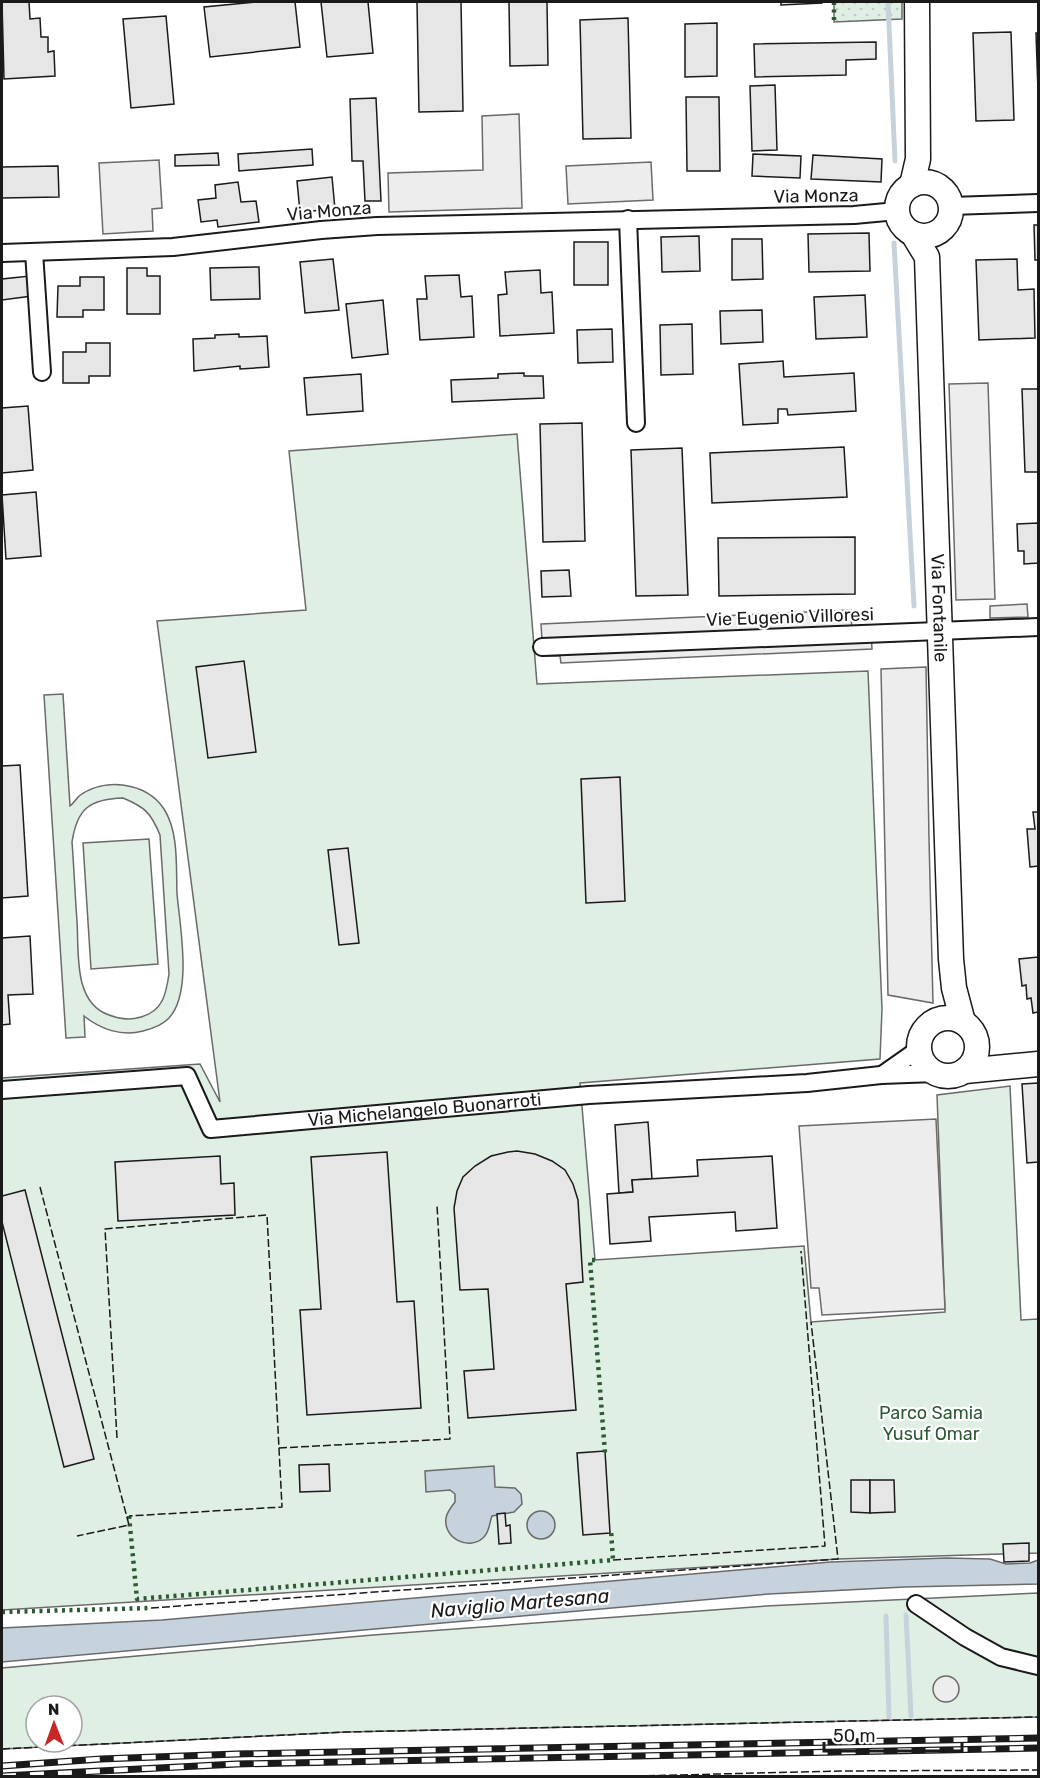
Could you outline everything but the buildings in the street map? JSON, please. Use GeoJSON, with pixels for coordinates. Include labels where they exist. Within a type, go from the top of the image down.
{"type":"FeatureCollection","features":[{"type":"Feature","properties":{"kind":"street"},"geometry":{"type":"LineString","coordinates":[[917,2],[919,79],[924,110],[921,184]]}},
{"type":"Feature","properties":{"kind":"street"},"geometry":{"type":"LineString","coordinates":[[921,184],[945,192],[951,206],[949,219],[940,231],[929,236],[913,234],[902,226],[897,211],[899,197],[921,184]]}},
{"type":"Feature","properties":{"kind":"street"},"geometry":{"type":"LineString","coordinates":[[951,206],[1038,202]]}},
{"type":"Feature","properties":{"kind":"street","name":"Via Monza"},"geometry":{"type":"LineString","coordinates":[[2,253],[173,247],[357,227],[854,215],[897,211]]}},
{"type":"Feature","properties":{"kind":"street"},"geometry":{"type":"LineString","coordinates":[[628,219],[636,423]]}},
{"type":"Feature","properties":{"kind":"street","name":"Via Fontanile"},"geometry":{"type":"LineString","coordinates":[[940,231],[927,257],[951,959],[954,988],[963,1022]]}},
{"type":"Feature","properties":{"kind":"street","name":"Via Fontanile"},"geometry":{"type":"LineString","coordinates":[[913,234],[927,257]]}},
{"type":"Feature","properties":{"kind":"street"},"geometry":{"type":"LineString","coordinates":[[34,252],[42,372]]}},
{"type":"Feature","properties":{"kind":"street","name":"Vie Eugenio Villoresi"},"geometry":{"type":"LineString","coordinates":[[543,647],[1038,627]]}},
{"type":"Feature","properties":{"kind":"street","name":"Via Fontanile"},"geometry":{"type":"LineString","coordinates":[[938,1020],[947,989],[951,959]]}},
{"type":"Feature","properties":{"kind":"street"},"geometry":{"type":"LineString","coordinates":[[964,1071],[971,1065],[977,1050],[973,1032],[963,1022],[951,1018],[938,1020],[923,1032],[919,1049],[923,1061],[936,1073],[953,1075],[964,1071],[1030,1065]]}},
{"type":"Feature","properties":{"kind":"street","name":"Via Michelangelo Buonarroti"},"geometry":{"type":"LineString","coordinates":[[881,1075],[919,1049]]}},
{"type":"Feature","properties":{"kind":"street"},"geometry":{"type":"LineString","coordinates":[[977,1050],[1030,1065]]}},
{"type":"Feature","properties":{"kind":"street","name":"Via Michelangelo Buonarroti"},"geometry":{"type":"LineString","coordinates":[[2,1090],[188,1076],[211,1129],[589,1095],[807,1083],[881,1075],[936,1073]]}},
{"type":"Feature","properties":{"kind":"street"},"geometry":{"type":"LineString","coordinates":[[916,1604],[965,1637],[1001,1657],[1038,1666]]}},
{"type":"Feature","properties":{"kind":"green space"},"geometry":{"type":"Polygon","coordinates":[[[834,2],[902,2],[902,19],[834,22],[834,2]]]}},
{"type":"Feature","properties":{"kind":"green space","name":"Parco Samia Yusuf Omar"},"geometry":{"type":"Polygon","coordinates":[[[517,434],[537,684],[868,671],[882,1009],[880,1059],[580,1083],[595,1260],[804,1246],[811,1322],[945,1312],[937,1095],[1010,1086],[1021,1320],[1038,1319],[1038,1553],[838,1559],[2,1610],[2,1078],[200,1064],[220,1102],[157,621],[306,610],[289,451],[517,434]]]}},
{"type":"Feature","properties":{"kind":"green space"},"geometry":{"type":"Polygon","coordinates":[[[63,694],[70,806],[79,796],[89,790],[100,786],[124,785],[147,793],[164,809],[169,818],[176,850],[183,977],[176,1008],[160,1025],[146,1030],[135,1033],[112,1031],[84,1016],[85,1037],[66,1038],[44,695],[63,694]],[[123,798],[111,799],[87,808],[77,821],[72,842],[80,975],[84,988],[89,1000],[97,1009],[109,1015],[129,1019],[148,1014],[159,1006],[165,995],[169,974],[160,835],[154,821],[142,808],[123,798]]]}},
{"type":"Feature","properties":{"kind":"green space"},"geometry":{"type":"Polygon","coordinates":[[[149,839],[158,964],[91,969],[83,843],[149,839]]]}},
{"type":"Feature","properties":{"kind":"green space"},"geometry":{"type":"Polygon","coordinates":[[[1038,1593],[1038,1717],[346,1732],[84,1745],[84,1694],[24,1694],[24,1748],[2,1749],[2,1668],[373,1635],[766,1606],[1038,1593]]]}},
{"type":"Feature","properties":{"kind":"shaded area"},"geometry":{"type":"Polygon","coordinates":[[[519,114],[522,208],[389,212],[388,173],[483,170],[482,116],[519,114]]]}},
{"type":"Feature","properties":{"kind":"shaded area"},"geometry":{"type":"Polygon","coordinates":[[[159,160],[162,208],[152,209],[153,231],[103,234],[99,163],[159,160]]]}},
{"type":"Feature","properties":{"kind":"shaded area"},"geometry":{"type":"Polygon","coordinates":[[[651,162],[653,200],[568,204],[566,166],[651,162]]]}},
{"type":"Feature","properties":{"kind":"shaded area"},"geometry":{"type":"Polygon","coordinates":[[[988,383],[995,599],[956,600],[949,384],[988,383]]]}},
{"type":"Feature","properties":{"kind":"shaded area"},"geometry":{"type":"Polygon","coordinates":[[[1027,604],[1028,617],[990,618],[990,606],[1027,604]]]}},
{"type":"Feature","properties":{"kind":"shaded area"},"geometry":{"type":"Polygon","coordinates":[[[851,610],[852,634],[871,633],[872,649],[561,663],[560,656],[543,656],[541,624],[851,610]]]}},
{"type":"Feature","properties":{"kind":"shaded area"},"geometry":{"type":"Polygon","coordinates":[[[926,667],[933,1003],[888,995],[881,669],[926,667]]]}},
{"type":"Feature","properties":{"kind":"shaded area"},"geometry":{"type":"Polygon","coordinates":[[[936,1119],[945,1309],[822,1315],[819,1288],[811,1288],[799,1126],[936,1119]]]}},
{"type":"Feature","properties":{"kind":"shaded area"},"geometry":{"type":"Polygon","coordinates":[[[946,1676],[955,1680],[959,1689],[955,1698],[946,1702],[937,1698],[933,1689],[937,1680],[946,1676]]]}},
{"type":"Feature","properties":{"kind":"water"},"geometry":{"type":"Polygon","coordinates":[[[494,1466],[495,1487],[515,1488],[521,1494],[522,1504],[514,1512],[492,1516],[487,1533],[483,1538],[477,1542],[464,1543],[452,1537],[446,1525],[447,1514],[455,1502],[455,1494],[450,1490],[426,1492],[425,1471],[494,1466]]]}},
{"type":"Feature","properties":{"kind":"water"},"geometry":{"type":"Polygon","coordinates":[[[541,1511],[551,1515],[555,1525],[551,1535],[541,1539],[531,1535],[527,1525],[531,1515],[541,1511]]]}},
{"type":"Feature","properties":{"kind":"water","name":"Naviglio Martesana"},"geometry":{"type":"Polygon","coordinates":[[[947,1558],[990,1559],[1006,1564],[1030,1563],[1038,1560],[1038,1584],[905,1587],[769,1594],[2,1662],[2,1628],[162,1620],[830,1562],[947,1558]]]}},
{"type":"Feature","properties":{"kind":"waterway"},"geometry":{"type":"LineString","coordinates":[[888,2],[895,161]]}},
{"type":"Feature","properties":{"kind":"waterway"},"geometry":{"type":"LineString","coordinates":[[894,243],[914,606]]}},
{"type":"Feature","properties":{"kind":"waterway"},"geometry":{"type":"LineString","coordinates":[[906,1615],[911,1716]]}},
{"type":"Feature","properties":{"kind":"waterway"},"geometry":{"type":"LineString","coordinates":[[886,1616],[889,1717]]}},
{"type":"Feature","properties":{"kind":"railway"},"geometry":{"type":"LineString","coordinates":[[2,1766],[101,1759],[237,1754],[1038,1738]]}},
{"type":"Feature","properties":{"kind":"railway"},"geometry":{"type":"LineString","coordinates":[[2,1776],[237,1764],[1038,1748]]}},
{"type":"Feature","properties":{"kind":"hedge"},"geometry":{"type":"LineString","coordinates":[[834,2],[834,22]]}},
{"type":"Feature","properties":{"kind":"hedge"},"geometry":{"type":"LineString","coordinates":[[595,1260],[590,1260],[605,1453]]}},
{"type":"Feature","properties":{"kind":"hedge"},"geometry":{"type":"LineString","coordinates":[[129,1516],[137,1599],[613,1560],[611,1530]]}},
{"type":"Feature","properties":{"kind":"hedge"},"geometry":{"type":"LineString","coordinates":[[2,1612],[151,1608]]}},
{"type":"Feature","properties":{"kind":"fence"},"geometry":{"type":"LineString","coordinates":[[40,1187],[129,1525],[77,1536]]}},
{"type":"Feature","properties":{"kind":"fence"},"geometry":{"type":"LineString","coordinates":[[279,1448],[450,1439],[437,1205]]}},
{"type":"Feature","properties":{"kind":"fence"},"geometry":{"type":"LineString","coordinates":[[117,1438],[105,1229],[267,1215],[282,1507],[129,1516]]}},
{"type":"Feature","properties":{"kind":"fence"},"geometry":{"type":"LineString","coordinates":[[613,1560],[825,1546],[801,1251]]}},
{"type":"Feature","properties":{"kind":"fence"},"geometry":{"type":"LineString","coordinates":[[151,1608],[838,1559],[811,1322]]}},
{"type":"Feature","properties":{"kind":"fence"},"geometry":{"type":"LineString","coordinates":[[2,1749],[346,1732],[1038,1717]]}},
{"type":"Feature","properties":{"kind":"fence"},"geometry":{"type":"LineString","coordinates":[[636,1776],[840,1771],[1038,1770]]}}]}
